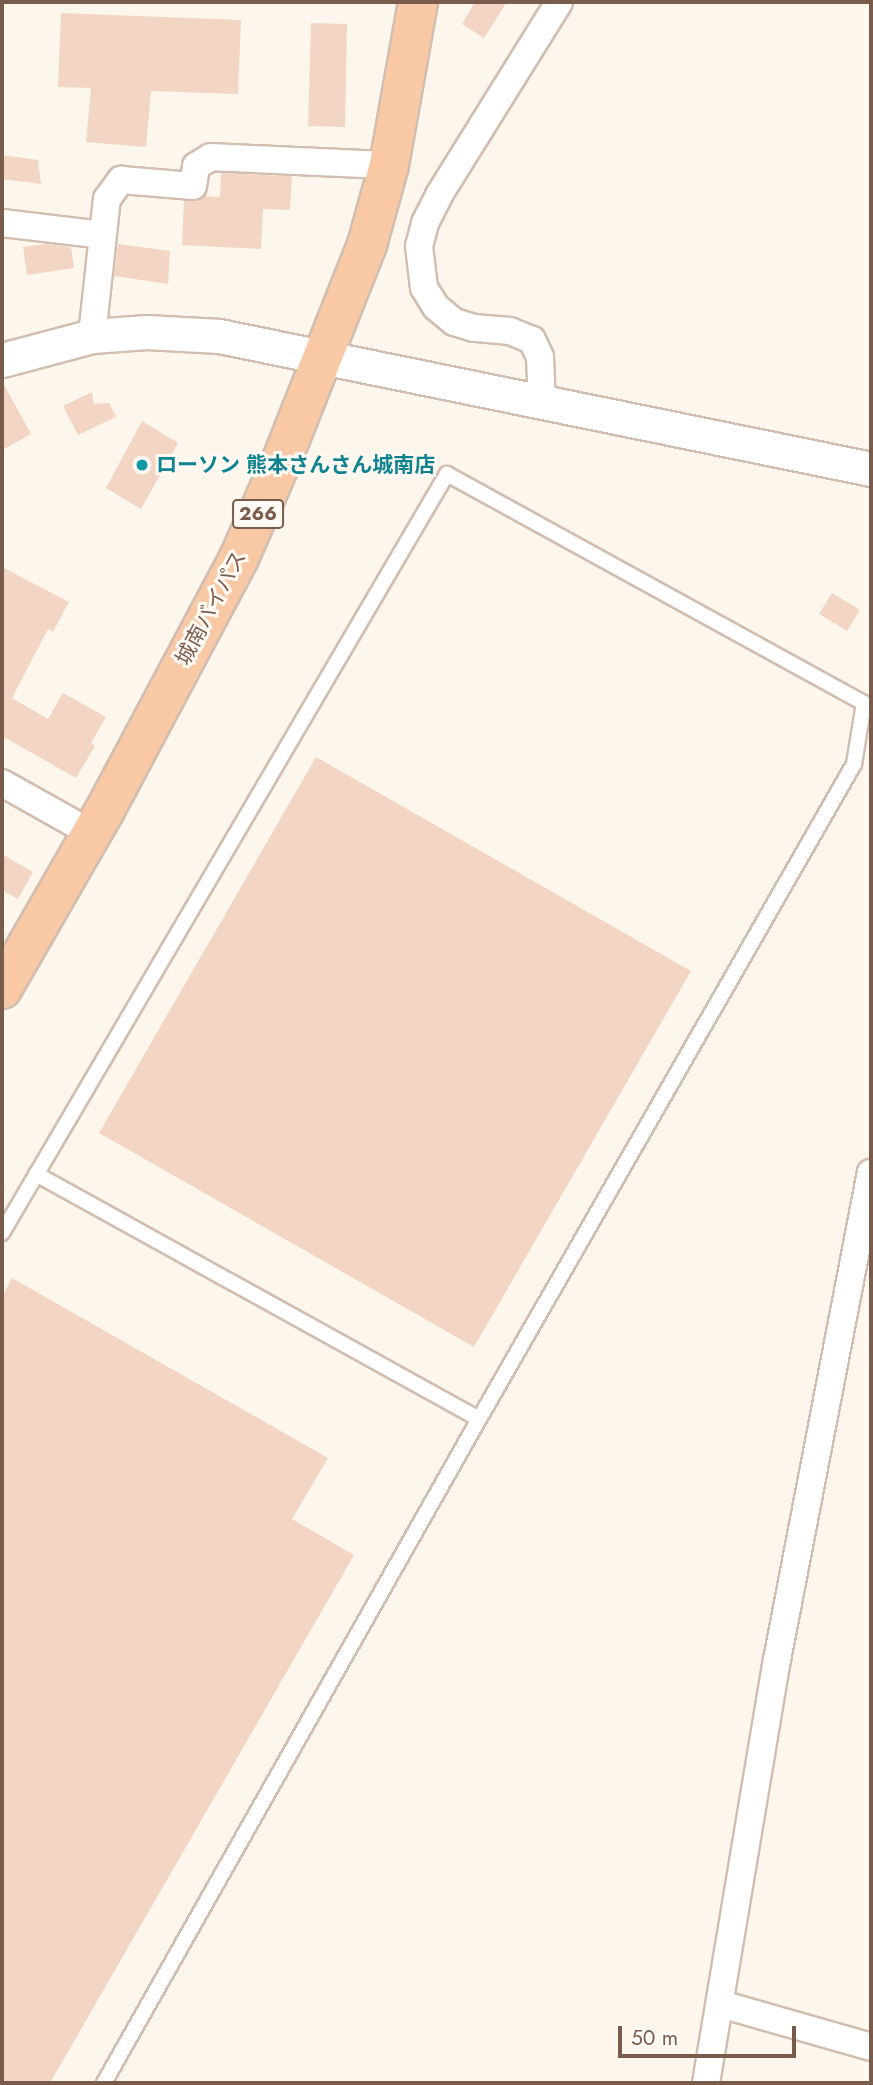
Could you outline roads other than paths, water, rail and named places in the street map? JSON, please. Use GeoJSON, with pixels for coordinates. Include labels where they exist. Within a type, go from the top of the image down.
{"type":"FeatureCollection","features":[{"type":"Feature","properties":{"kind":"highway","name":"城南バイパス"},"geometry":{"type":"LineString","coordinates":[[6,971],[91,833],[239,558],[367,245],[389,165],[418,2]]}},
{"type":"Feature","properties":{"kind":"street"},"geometry":{"type":"LineString","coordinates":[[542,403],[540,357],[532,340],[510,331],[474,328],[454,322],[436,307],[424,288],[419,246],[425,223],[439,195],[559,2]]}},
{"type":"Feature","properties":{"kind":"street"},"geometry":{"type":"LineString","coordinates":[[92,336],[107,199],[121,180],[193,186],[196,166],[211,157],[389,165]]}},
{"type":"Feature","properties":{"kind":"street"},"geometry":{"type":"LineString","coordinates":[[2,223],[102,235]]}},
{"type":"Feature","properties":{"kind":"street"},"geometry":{"type":"LineString","coordinates":[[2,360],[92,336],[147,332],[219,336],[871,469]]}},
{"type":"Feature","properties":{"kind":"street"},"geometry":{"type":"LineString","coordinates":[[2,783],[91,833]]}},
{"type":"Feature","properties":{"kind":"street"},"geometry":{"type":"LineString","coordinates":[[706,2083],[777,1660],[863,1273],[871,1173]]}},
{"type":"Feature","properties":{"kind":"street"},"geometry":{"type":"LineString","coordinates":[[721,2004],[871,2048]]}},
{"type":"Feature","properties":{"kind":"lane"},"geometry":{"type":"LineString","coordinates":[[2,1233],[447,474],[864,703],[854,764],[479,1419],[104,2083]]}},
{"type":"Feature","properties":{"kind":"lane"},"geometry":{"type":"LineString","coordinates":[[36,1174],[479,1419]]}},
{"type":"Feature","properties":{"kind":"place","name":"ローソン 熊本さんさん城南店"},"geometry":{"type":"Point","coordinates":[142,465]}}]}
